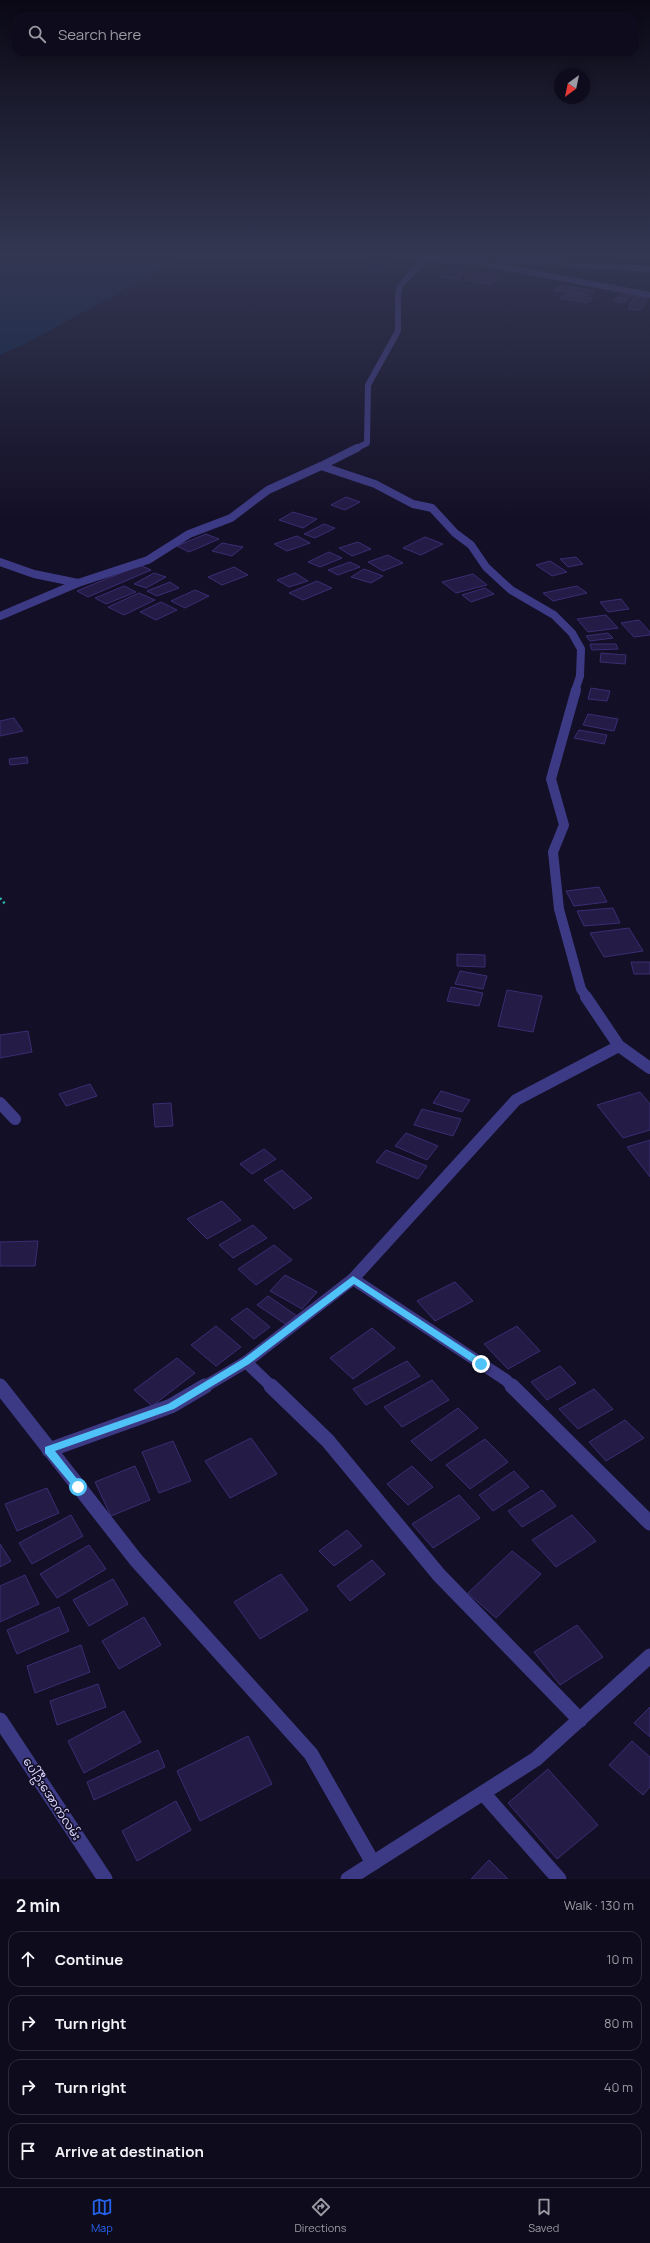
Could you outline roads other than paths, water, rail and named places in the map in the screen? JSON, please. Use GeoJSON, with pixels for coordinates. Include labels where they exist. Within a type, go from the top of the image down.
{"type":"FeatureCollection","features":[{"type":"Feature","properties":{"kind":"street"},"geometry":{"type":"LineString","coordinates":[[0,616],[78,583],[148,560],[190,534],[231,518],[268,490],[367,443],[368,385],[390,345]]}},
{"type":"Feature","properties":{"kind":"street"},"geometry":{"type":"LineString","coordinates":[[321,466],[375,484],[413,504],[432,508],[455,533],[470,545],[486,567],[511,590],[554,616],[572,633],[581,649],[580,676],[561,737],[551,779],[564,825],[553,852],[559,909],[581,989],[619,1046],[650,1068]]}},
{"type":"Feature","properties":{"kind":"street"},"geometry":{"type":"LineString","coordinates":[[0,562],[34,574],[78,583]]}},
{"type":"Feature","properties":{"kind":"street"},"geometry":{"type":"LineString","coordinates":[[48,1450],[171,1406],[246,1362],[353,1279],[516,1100],[619,1046]]}},
{"type":"Feature","properties":{"kind":"street"},"geometry":{"type":"LineString","coordinates":[[0,1103],[15,1119]]}},
{"type":"Feature","properties":{"kind":"street"},"geometry":{"type":"LineString","coordinates":[[353,1279],[506,1380],[650,1523]]}},
{"type":"Feature","properties":{"kind":"street"},"geometry":{"type":"LineString","coordinates":[[246,1362],[328,1441],[439,1575],[580,1720]]}},
{"type":"Feature","properties":{"kind":"street"},"geometry":{"type":"LineString","coordinates":[[0,1386],[48,1450],[136,1560],[311,1754],[373,1863]]}},
{"type":"Feature","properties":{"kind":"street"},"geometry":{"type":"LineString","coordinates":[[348,1879],[536,1759],[650,1656]]}},
{"type":"Feature","properties":{"kind":"street","name":"ပေါ်ဦးအောက်လမ်း"},"geometry":{"type":"LineString","coordinates":[[0,1720],[105,1879]]}},
{"type":"Feature","properties":{"kind":"street"},"geometry":{"type":"LineString","coordinates":[[483,1793],[559,1879]]}},
{"type":"Feature","properties":{"kind":"water"},"geometry":{"type":"Polygon","coordinates":[[[0,345],[23,345],[0,355],[0,345]]]}}]}
